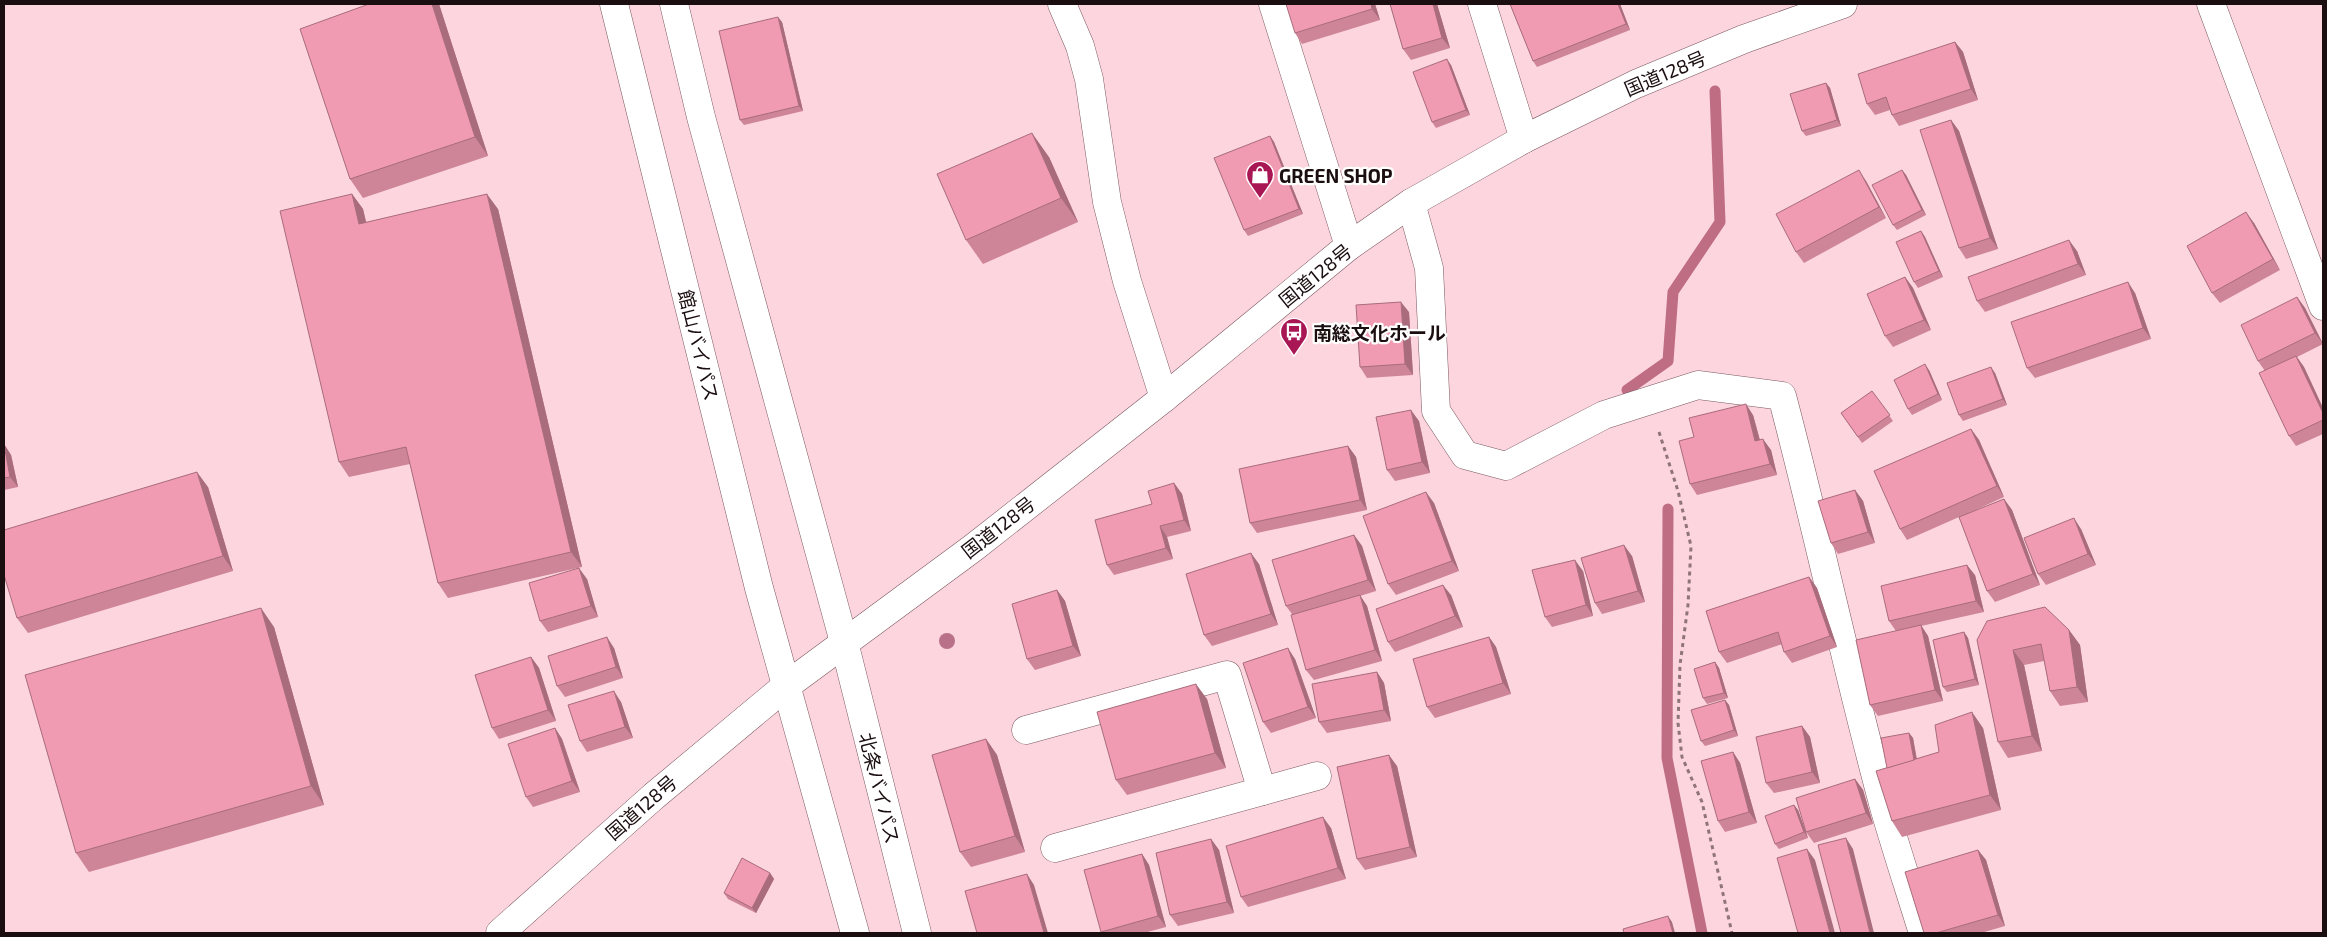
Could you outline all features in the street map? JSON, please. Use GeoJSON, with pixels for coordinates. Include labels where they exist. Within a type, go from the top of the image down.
{"type":"FeatureCollection","features":[{"type":"Feature","properties":{"kind":"main road","name":"館山バイパス"},"geometry":{"type":"LineString","coordinates":[[614,4],[759,588],[786,686]]}},
{"type":"Feature","properties":{"kind":"main road"},"geometry":{"type":"LineString","coordinates":[[674,4],[703,127],[844,642]]}},
{"type":"Feature","properties":{"kind":"main road"},"geometry":{"type":"LineString","coordinates":[[1062,4],[1080,46],[1089,79],[1107,202],[1126,281],[1164,398]]}},
{"type":"Feature","properties":{"kind":"main road"},"geometry":{"type":"LineString","coordinates":[[1273,4],[1349,246]]}},
{"type":"Feature","properties":{"kind":"main road"},"geometry":{"type":"LineString","coordinates":[[1482,4],[1524,139]]}},
{"type":"Feature","properties":{"kind":"main road","name":"国道128号"},"geometry":{"type":"LineString","coordinates":[[500,933],[654,796],[786,686],[973,548],[1164,398],[1349,246],[1411,203],[1524,139],[1636,84],[1744,39],[1844,4]]}},
{"type":"Feature","properties":{"kind":"main road"},"geometry":{"type":"LineString","coordinates":[[2211,4],[2323,306]]}},
{"type":"Feature","properties":{"kind":"main road"},"geometry":{"type":"LineString","coordinates":[[1411,203],[1429,268],[1436,411],[1465,455],[1506,466],[1604,415],[1698,385],[1782,396],[1816,523],[1828,582],[1884,808],[1923,933]]}},
{"type":"Feature","properties":{"kind":"main road","name":"北条バイパス"},"geometry":{"type":"LineString","coordinates":[[844,642],[917,933]]}},
{"type":"Feature","properties":{"kind":"main road"},"geometry":{"type":"LineString","coordinates":[[1026,730],[1227,675],[1262,791]]}},
{"type":"Feature","properties":{"kind":"main road"},"geometry":{"type":"LineString","coordinates":[[786,686],[855,933]]}},
{"type":"Feature","properties":{"kind":"main road"},"geometry":{"type":"LineString","coordinates":[[1055,848],[1317,776]]}},
{"type":"Feature","properties":{"kind":"path"},"geometry":{"type":"LineString","coordinates":[[1648,401],[1678,491],[1691,546],[1688,605],[1680,665],[1678,723],[1682,757],[1702,802],[1732,933]]}},
{"type":"Feature","properties":{"kind":"building"},"geometry":{"type":"Polygon","coordinates":[[[369,4],[432,4],[475,137],[350,179],[300,29],[369,4]]]}},
{"type":"Feature","properties":{"kind":"building"},"geometry":{"type":"Polygon","coordinates":[[[1286,4],[1371,4],[1372,9],[1295,33],[1286,4]]]}},
{"type":"Feature","properties":{"kind":"building"},"geometry":{"type":"Polygon","coordinates":[[[1390,4],[1433,4],[1442,38],[1403,49],[1390,4]]]}},
{"type":"Feature","properties":{"kind":"building"},"geometry":{"type":"Polygon","coordinates":[[[1510,4],[1618,4],[1626,24],[1533,61],[1510,4]]]}},
{"type":"Feature","properties":{"kind":"building"},"geometry":{"type":"Polygon","coordinates":[[[778,17],[799,106],[740,120],[719,31],[778,17]]]}},
{"type":"Feature","properties":{"kind":"building"},"geometry":{"type":"Polygon","coordinates":[[[1955,42],[1971,89],[1892,115],[1886,97],[1867,104],[1858,74],[1955,42]]]}},
{"type":"Feature","properties":{"kind":"building"},"geometry":{"type":"Polygon","coordinates":[[[1447,59],[1466,110],[1432,122],[1413,72],[1447,59]]]}},
{"type":"Feature","properties":{"kind":"building"},"geometry":{"type":"Polygon","coordinates":[[[1826,83],[1837,120],[1802,131],[1790,94],[1826,83]]]}},
{"type":"Feature","properties":{"kind":"building"},"geometry":{"type":"Polygon","coordinates":[[[1951,120],[1990,238],[1959,248],[1920,130],[1951,120]]]}},
{"type":"Feature","properties":{"kind":"building"},"geometry":{"type":"Polygon","coordinates":[[[1032,133],[1061,198],[966,240],[937,174],[1032,133]]]}},
{"type":"Feature","properties":{"kind":"building"},"geometry":{"type":"Polygon","coordinates":[[[1270,136],[1299,209],[1244,230],[1214,158],[1270,136]]]}},
{"type":"Feature","properties":{"kind":"building"},"geometry":{"type":"Polygon","coordinates":[[[1859,170],[1879,207],[1796,252],[1776,214],[1859,170]]]}},
{"type":"Feature","properties":{"kind":"building"},"geometry":{"type":"Polygon","coordinates":[[[1902,170],[1922,210],[1893,225],[1872,185],[1902,170]]]}},
{"type":"Feature","properties":{"kind":"building"},"geometry":{"type":"Polygon","coordinates":[[[352,194],[359,224],[487,194],[571,552],[438,583],[406,447],[339,462],[280,211],[352,194]]]}},
{"type":"Feature","properties":{"kind":"building"},"geometry":{"type":"Polygon","coordinates":[[[2246,212],[2273,259],[2212,293],[2187,246],[2246,212]]]}},
{"type":"Feature","properties":{"kind":"building"},"geometry":{"type":"Polygon","coordinates":[[[1921,231],[1939,271],[1914,282],[1896,242],[1921,231]]]}},
{"type":"Feature","properties":{"kind":"building"},"geometry":{"type":"Polygon","coordinates":[[[2069,240],[2078,264],[1977,301],[1968,277],[2069,240]]]}},
{"type":"Feature","properties":{"kind":"building"},"geometry":{"type":"Polygon","coordinates":[[[1905,277],[1924,320],[1885,336],[1867,294],[1905,277]]]}},
{"type":"Feature","properties":{"kind":"building"},"geometry":{"type":"Polygon","coordinates":[[[2128,282],[2143,328],[2027,368],[2011,322],[2128,282]]]}},
{"type":"Feature","properties":{"kind":"building"},"geometry":{"type":"Polygon","coordinates":[[[2297,297],[2315,333],[2258,361],[2241,325],[2297,297]]]}},
{"type":"Feature","properties":{"kind":"building"},"geometry":{"type":"Polygon","coordinates":[[[1401,302],[1405,364],[1360,367],[1356,305],[1401,302]]]}},
{"type":"Feature","properties":{"kind":"building"},"geometry":{"type":"Polygon","coordinates":[[[2296,356],[2323,413],[2323,420],[2289,436],[2259,373],[2296,356]]]}},
{"type":"Feature","properties":{"kind":"building"},"geometry":{"type":"Polygon","coordinates":[[[1925,364],[1938,394],[1908,409],[1894,380],[1925,364]]]}},
{"type":"Feature","properties":{"kind":"building"},"geometry":{"type":"Polygon","coordinates":[[[1991,367],[2003,399],[1959,415],[1947,383],[1991,367]]]}},
{"type":"Feature","properties":{"kind":"building"},"geometry":{"type":"Polygon","coordinates":[[[1872,391],[1890,415],[1858,437],[1841,413],[1872,391]]]}},
{"type":"Feature","properties":{"kind":"building"},"geometry":{"type":"Polygon","coordinates":[[[1746,404],[1755,441],[1763,439],[1770,464],[1690,484],[1679,441],[1694,437],[1689,418],[1746,404]]]}},
{"type":"Feature","properties":{"kind":"building"},"geometry":{"type":"Polygon","coordinates":[[[1411,410],[1422,462],[1387,470],[1376,417],[1411,410]]]}},
{"type":"Feature","properties":{"kind":"building"},"geometry":{"type":"Polygon","coordinates":[[[1971,429],[1997,486],[1900,529],[1874,471],[1971,429]]]}},
{"type":"Feature","properties":{"kind":"building"},"geometry":{"type":"Polygon","coordinates":[[[4,444],[10,477],[4,478],[4,444]]]}},
{"type":"Feature","properties":{"kind":"building"},"geometry":{"type":"Polygon","coordinates":[[[1348,446],[1360,500],[1250,523],[1239,469],[1348,446]]]}},
{"type":"Feature","properties":{"kind":"building"},"geometry":{"type":"Polygon","coordinates":[[[197,472],[223,556],[17,618],[4,575],[4,530],[197,472]]]}},
{"type":"Feature","properties":{"kind":"building"},"geometry":{"type":"Polygon","coordinates":[[[1174,483],[1184,520],[1160,526],[1166,548],[1107,565],[1095,520],[1152,504],[1148,491],[1174,483]]]}},
{"type":"Feature","properties":{"kind":"building"},"geometry":{"type":"Polygon","coordinates":[[[1855,490],[1868,532],[1831,543],[1818,501],[1855,490]]]}},
{"type":"Feature","properties":{"kind":"building"},"geometry":{"type":"Polygon","coordinates":[[[1426,492],[1452,561],[1388,584],[1363,516],[1426,492]]]}},
{"type":"Feature","properties":{"kind":"building"},"geometry":{"type":"Polygon","coordinates":[[[2004,499],[2033,574],[1987,591],[1959,517],[2004,499]]]}},
{"type":"Feature","properties":{"kind":"building"},"geometry":{"type":"Polygon","coordinates":[[[2074,518],[2088,554],[2038,574],[2024,538],[2074,518]]]}},
{"type":"Feature","properties":{"kind":"building"},"geometry":{"type":"Polygon","coordinates":[[[1354,535],[1368,580],[1286,606],[1272,560],[1354,535]]]}},
{"type":"Feature","properties":{"kind":"building"},"geometry":{"type":"Polygon","coordinates":[[[1624,545],[1638,591],[1595,603],[1581,558],[1624,545]]]}},
{"type":"Feature","properties":{"kind":"building"},"geometry":{"type":"Polygon","coordinates":[[[1251,553],[1271,614],[1204,635],[1186,574],[1251,553]]]}},
{"type":"Feature","properties":{"kind":"building"},"geometry":{"type":"Polygon","coordinates":[[[1575,560],[1586,605],[1545,617],[1532,570],[1575,560]]]}},
{"type":"Feature","properties":{"kind":"building"},"geometry":{"type":"Polygon","coordinates":[[[1967,565],[1976,601],[1889,621],[1881,586],[1967,565]]]}},
{"type":"Feature","properties":{"kind":"building"},"geometry":{"type":"Polygon","coordinates":[[[579,568],[591,606],[540,621],[529,583],[579,568]]]}},
{"type":"Feature","properties":{"kind":"building"},"geometry":{"type":"Polygon","coordinates":[[[1809,577],[1830,636],[1784,652],[1778,632],[1719,652],[1706,611],[1809,577]]]}},
{"type":"Feature","properties":{"kind":"building"},"geometry":{"type":"Polygon","coordinates":[[[1443,585],[1455,616],[1388,642],[1376,609],[1443,585]]]}},
{"type":"Feature","properties":{"kind":"building"},"geometry":{"type":"Polygon","coordinates":[[[1057,590],[1073,646],[1027,659],[1012,604],[1057,590]]]}},
{"type":"Feature","properties":{"kind":"building"},"geometry":{"type":"Polygon","coordinates":[[[1360,595],[1375,650],[1306,670],[1291,615],[1360,595]]]}},
{"type":"Feature","properties":{"kind":"building"},"geometry":{"type":"Polygon","coordinates":[[[2045,607],[2069,630],[2077,687],[2050,691],[2041,644],[2013,650],[2032,736],[1998,742],[1977,640],[1987,621],[2045,607]]]}},
{"type":"Feature","properties":{"kind":"building"},"geometry":{"type":"Polygon","coordinates":[[[261,608],[311,786],[76,853],[25,675],[261,608]]]}},
{"type":"Feature","properties":{"kind":"building"},"geometry":{"type":"Polygon","coordinates":[[[1921,625],[1935,690],[1870,705],[1856,640],[1921,625]]]}},
{"type":"Feature","properties":{"kind":"building"},"geometry":{"type":"Polygon","coordinates":[[[1964,632],[1975,679],[1943,687],[1933,640],[1964,632]]]}},
{"type":"Feature","properties":{"kind":"building"},"geometry":{"type":"Polygon","coordinates":[[[607,637],[616,667],[557,686],[548,656],[607,637]]]}},
{"type":"Feature","properties":{"kind":"building"},"geometry":{"type":"Polygon","coordinates":[[[1489,637],[1503,683],[1427,707],[1413,659],[1489,637]]]}},
{"type":"Feature","properties":{"kind":"building"},"geometry":{"type":"Polygon","coordinates":[[[1288,648],[1308,707],[1263,722],[1243,663],[1288,648]]]}},
{"type":"Feature","properties":{"kind":"building"},"geometry":{"type":"Polygon","coordinates":[[[531,657],[548,710],[492,728],[475,675],[531,657]]]}},
{"type":"Feature","properties":{"kind":"building"},"geometry":{"type":"Polygon","coordinates":[[[1715,662],[1724,693],[1703,698],[1694,669],[1715,662]]]}},
{"type":"Feature","properties":{"kind":"building"},"geometry":{"type":"Polygon","coordinates":[[[1377,672],[1384,710],[1319,722],[1312,684],[1377,672]]]}},
{"type":"Feature","properties":{"kind":"building"},"geometry":{"type":"Polygon","coordinates":[[[1196,684],[1215,753],[1116,780],[1097,712],[1196,684]]]}},
{"type":"Feature","properties":{"kind":"building"},"geometry":{"type":"Polygon","coordinates":[[[614,691],[625,727],[580,741],[568,705],[614,691]]]}},
{"type":"Feature","properties":{"kind":"building"},"geometry":{"type":"Polygon","coordinates":[[[1725,700],[1734,730],[1701,741],[1691,710],[1725,700]]]}},
{"type":"Feature","properties":{"kind":"building"},"geometry":{"type":"Polygon","coordinates":[[[1972,712],[1990,795],[1892,821],[1876,771],[1939,752],[1935,725],[1972,712]]]}},
{"type":"Feature","properties":{"kind":"building"},"geometry":{"type":"Polygon","coordinates":[[[1802,726],[1812,772],[1766,783],[1756,737],[1802,726]]]}},
{"type":"Feature","properties":{"kind":"building"},"geometry":{"type":"Polygon","coordinates":[[[555,728],[572,781],[526,797],[508,744],[555,728]]]}},
{"type":"Feature","properties":{"kind":"building"},"geometry":{"type":"Polygon","coordinates":[[[1909,733],[1914,760],[1887,768],[1881,738],[1909,733]]]}},
{"type":"Feature","properties":{"kind":"building"},"geometry":{"type":"Polygon","coordinates":[[[986,739],[1015,836],[960,852],[932,755],[986,739]]]}},
{"type":"Feature","properties":{"kind":"building"},"geometry":{"type":"Polygon","coordinates":[[[1733,752],[1749,812],[1718,821],[1701,761],[1733,752]]]}},
{"type":"Feature","properties":{"kind":"building"},"geometry":{"type":"Polygon","coordinates":[[[1389,755],[1410,847],[1357,859],[1337,767],[1389,755]]]}},
{"type":"Feature","properties":{"kind":"building"},"geometry":{"type":"Polygon","coordinates":[[[1855,779],[1866,813],[1806,832],[1796,798],[1855,779]]]}},
{"type":"Feature","properties":{"kind":"building"},"geometry":{"type":"Polygon","coordinates":[[[1794,805],[1804,832],[1775,844],[1765,816],[1794,805]]]}},
{"type":"Feature","properties":{"kind":"building"},"geometry":{"type":"Polygon","coordinates":[[[1323,817],[1338,868],[1241,897],[1226,846],[1323,817]]]}},
{"type":"Feature","properties":{"kind":"building"},"geometry":{"type":"Polygon","coordinates":[[[1846,838],[1870,933],[1841,933],[1818,845],[1846,838]]]}},
{"type":"Feature","properties":{"kind":"building"},"geometry":{"type":"Polygon","coordinates":[[[1211,839],[1227,902],[1170,915],[1156,853],[1211,839]]]}},
{"type":"Feature","properties":{"kind":"building"},"geometry":{"type":"Polygon","coordinates":[[[1807,849],[1830,933],[1798,933],[1777,858],[1807,849]]]}},
{"type":"Feature","properties":{"kind":"building"},"geometry":{"type":"Polygon","coordinates":[[[1978,850],[1998,915],[1936,933],[1924,933],[1905,872],[1978,850]]]}},
{"type":"Feature","properties":{"kind":"building"},"geometry":{"type":"Polygon","coordinates":[[[1142,854],[1158,916],[1101,932],[1084,870],[1142,854]]]}},
{"type":"Feature","properties":{"kind":"building"},"geometry":{"type":"Polygon","coordinates":[[[742,858],[770,873],[752,908],[724,893],[742,858]]]}},
{"type":"Feature","properties":{"kind":"building"},"geometry":{"type":"Polygon","coordinates":[[[1027,874],[1044,933],[977,933],[965,891],[1027,874]]]}},
{"type":"Feature","properties":{"kind":"building"},"geometry":{"type":"Polygon","coordinates":[[[1668,916],[1673,933],[1624,933],[1623,929],[1668,916]]]}},
{"type":"Feature","properties":{"kind":"waterway"},"geometry":{"type":"LineString","coordinates":[[1627,390],[1668,361],[1673,292],[1720,222],[1715,91]]}},
{"type":"Feature","properties":{"kind":"waterway"},"geometry":{"type":"LineString","coordinates":[[1668,509],[1667,758],[1702,933]]}},
{"type":"Feature","properties":{"kind":"place","name":"GREEN SHOP"},"geometry":{"type":"Point","coordinates":[1260,199]}},
{"type":"Feature","properties":{"kind":"place","name":"南総文化ホール"},"geometry":{"type":"Point","coordinates":[1294,356]}}]}
